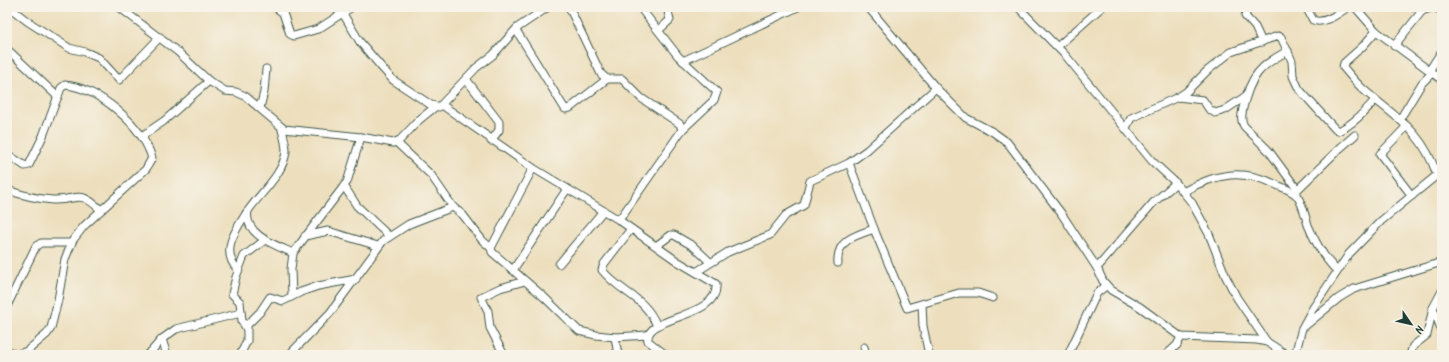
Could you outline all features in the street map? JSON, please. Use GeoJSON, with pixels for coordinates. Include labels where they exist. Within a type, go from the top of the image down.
{"type":"FeatureCollection","features":[{"type":"Feature","properties":{"kind":"street"},"geometry":{"type":"LineString","coordinates":[[9,7],[27,21],[69,48],[86,52],[99,58],[118,80],[160,37]]}},
{"type":"Feature","properties":{"kind":"street"},"geometry":{"type":"LineString","coordinates":[[119,7],[160,37],[209,81],[224,91],[241,94],[284,128],[361,137],[387,142],[396,142],[438,106],[493,55],[516,30],[544,8]]}},
{"type":"Feature","properties":{"kind":"street"},"geometry":{"type":"LineString","coordinates":[[275,7],[281,11],[290,34],[294,36],[318,29],[341,10],[352,7]]}},
{"type":"Feature","properties":{"kind":"street"},"geometry":{"type":"LineString","coordinates":[[569,7],[601,74],[607,78],[622,79],[641,98],[680,124],[682,130]]}},
{"type":"Feature","properties":{"kind":"street"},"geometry":{"type":"LineString","coordinates":[[659,30],[670,20],[668,7]]}},
{"type":"Feature","properties":{"kind":"street"},"geometry":{"type":"LineString","coordinates":[[683,61],[798,7]]}},
{"type":"Feature","properties":{"kind":"street"},"geometry":{"type":"LineString","coordinates":[[868,7],[936,88],[970,120],[1005,140],[1052,200],[1097,268],[1106,286],[1181,336],[1267,342]]}},
{"type":"Feature","properties":{"kind":"street"},"geometry":{"type":"LineString","coordinates":[[1018,7],[1057,47],[1152,161],[1176,183],[1183,192],[1201,216],[1226,277],[1237,298],[1267,342],[1287,355]]}},
{"type":"Feature","properties":{"kind":"street"},"geometry":{"type":"LineString","coordinates":[[1057,47],[1102,7]]}},
{"type":"Feature","properties":{"kind":"street"},"geometry":{"type":"LineString","coordinates":[[1248,7],[1245,16],[1255,27],[1262,42]]}},
{"type":"Feature","properties":{"kind":"street"},"geometry":{"type":"LineString","coordinates":[[1306,7],[1312,19],[1317,22],[1334,16],[1348,7]]}},
{"type":"Feature","properties":{"kind":"street"},"geometry":{"type":"LineString","coordinates":[[1355,7],[1376,31],[1394,46],[1442,80]]}},
{"type":"Feature","properties":{"kind":"street"},"geometry":{"type":"LineString","coordinates":[[1415,7],[1422,11]]}},
{"type":"Feature","properties":{"kind":"street"},"geometry":{"type":"LineString","coordinates":[[1394,46],[1422,11],[1434,7],[1442,11]]}},
{"type":"Feature","properties":{"kind":"street"},"geometry":{"type":"LineString","coordinates":[[341,10],[360,42],[393,80],[438,106],[533,168],[619,220],[656,246],[716,284],[716,292],[713,297],[699,308],[656,326],[648,335],[648,341],[666,355]]}},
{"type":"Feature","properties":{"kind":"street"},"geometry":{"type":"LineString","coordinates":[[619,220],[682,130],[714,100],[717,94],[715,90],[683,61],[642,10]]}},
{"type":"Feature","properties":{"kind":"street"},"geometry":{"type":"LineString","coordinates":[[516,30],[565,109],[570,108],[607,78]]}},
{"type":"Feature","properties":{"kind":"street"},"geometry":{"type":"LineString","coordinates":[[1295,355],[1302,328],[1337,271],[1366,235],[1439,173],[1426,149],[1407,126],[1362,89],[1343,66],[1376,31]]}},
{"type":"Feature","properties":{"kind":"street"},"geometry":{"type":"LineString","coordinates":[[1126,128],[1130,119],[1134,116],[1178,98],[1227,55],[1280,36],[1292,61],[1293,76],[1299,89],[1337,131],[1346,127],[1360,116],[1375,100]]}},
{"type":"Feature","properties":{"kind":"street"},"geometry":{"type":"LineString","coordinates":[[7,49],[58,97]]}},
{"type":"Feature","properties":{"kind":"street"},"geometry":{"type":"LineString","coordinates":[[1288,51],[1261,68],[1252,80],[1246,96],[1242,124],[1269,151],[1295,191],[1313,236],[1329,263],[1337,271]]}},
{"type":"Feature","properties":{"kind":"street"},"geometry":{"type":"LineString","coordinates":[[1400,119],[1442,51]]}},
{"type":"Feature","properties":{"kind":"street"},"geometry":{"type":"LineString","coordinates":[[260,108],[267,79],[266,69]]}},
{"type":"Feature","properties":{"kind":"street"},"geometry":{"type":"LineString","coordinates":[[466,79],[499,122],[499,130],[491,141]]}},
{"type":"Feature","properties":{"kind":"street"},"geometry":{"type":"LineString","coordinates":[[142,136],[164,121],[209,81]]}},
{"type":"Feature","properties":{"kind":"street"},"geometry":{"type":"LineString","coordinates":[[7,164],[10,156],[25,166],[29,165],[61,88],[65,85],[86,90],[121,114],[142,136],[152,156],[150,164],[84,226],[71,243],[65,259],[58,300],[51,328],[47,334],[24,353],[15,355],[7,350]]}},
{"type":"Feature","properties":{"kind":"street"},"geometry":{"type":"LineString","coordinates":[[696,272],[728,252],[772,233],[786,215],[804,205],[810,181],[850,163],[867,150],[936,88]]}},
{"type":"Feature","properties":{"kind":"street"},"geometry":{"type":"LineString","coordinates":[[1178,98],[1203,100],[1209,109],[1215,113],[1225,110],[1246,96]]}},
{"type":"Feature","properties":{"kind":"street"},"geometry":{"type":"LineString","coordinates":[[1407,126],[1380,154],[1412,196]]}},
{"type":"Feature","properties":{"kind":"street"},"geometry":{"type":"LineString","coordinates":[[238,270],[230,260],[229,250],[236,229],[275,176],[283,160],[286,149],[282,130]]}},
{"type":"Feature","properties":{"kind":"street"},"geometry":{"type":"LineString","coordinates":[[1295,191],[1355,135]]}},
{"type":"Feature","properties":{"kind":"street"},"geometry":{"type":"LineString","coordinates":[[292,296],[292,253],[349,178],[361,137]]}},
{"type":"Feature","properties":{"kind":"street"},"geometry":{"type":"LineString","coordinates":[[396,142],[431,175],[453,207],[463,215],[482,240],[491,248],[492,252],[579,331],[615,337],[648,335]]}},
{"type":"Feature","properties":{"kind":"street"},"geometry":{"type":"LineString","coordinates":[[850,163],[874,229],[909,309],[959,293],[986,294],[993,298]]}},
{"type":"Feature","properties":{"kind":"street"},"geometry":{"type":"LineString","coordinates":[[491,248],[533,168]]}},
{"type":"Feature","properties":{"kind":"street"},"geometry":{"type":"LineString","coordinates":[[1183,192],[1202,181],[1214,177],[1243,174],[1295,191]]}},
{"type":"Feature","properties":{"kind":"street"},"geometry":{"type":"LineString","coordinates":[[1097,268],[1152,203],[1176,183]]}},
{"type":"Feature","properties":{"kind":"street"},"geometry":{"type":"LineString","coordinates":[[344,186],[358,206],[388,236]]}},
{"type":"Feature","properties":{"kind":"street"},"geometry":{"type":"LineString","coordinates":[[513,270],[567,189]]}},
{"type":"Feature","properties":{"kind":"street"},"geometry":{"type":"LineString","coordinates":[[7,190],[39,199],[55,200],[80,196],[92,202],[101,210]]}},
{"type":"Feature","properties":{"kind":"street"},"geometry":{"type":"LineString","coordinates":[[289,355],[330,313],[356,279],[378,246],[388,236],[409,224],[453,207]]}},
{"type":"Feature","properties":{"kind":"street"},"geometry":{"type":"LineString","coordinates":[[248,211],[248,224],[265,240],[292,253]]}},
{"type":"Feature","properties":{"kind":"street"},"geometry":{"type":"LineString","coordinates":[[559,264],[603,211]]}},
{"type":"Feature","properties":{"kind":"street"},"geometry":{"type":"LineString","coordinates":[[631,229],[602,270],[619,287],[643,304],[650,313],[656,326]]}},
{"type":"Feature","properties":{"kind":"street"},"geometry":{"type":"LineString","coordinates":[[838,263],[838,253],[843,243],[852,237],[874,229]]}},
{"type":"Feature","properties":{"kind":"street"},"geometry":{"type":"LineString","coordinates":[[305,236],[328,231],[378,246]]}},
{"type":"Feature","properties":{"kind":"street"},"geometry":{"type":"LineString","coordinates":[[656,246],[670,235],[674,235],[692,246],[710,262]]}},
{"type":"Feature","properties":{"kind":"street"},"geometry":{"type":"LineString","coordinates":[[240,355],[246,342],[246,328],[242,321],[240,302],[232,292],[238,270],[247,253],[265,240]]}},
{"type":"Feature","properties":{"kind":"street"},"geometry":{"type":"LineString","coordinates":[[7,306],[36,246],[41,243],[71,243]]}},
{"type":"Feature","properties":{"kind":"street"},"geometry":{"type":"LineString","coordinates":[[1302,328],[1339,298],[1354,289],[1442,262]]}},
{"type":"Feature","properties":{"kind":"street"},"geometry":{"type":"LineString","coordinates":[[246,328],[270,297],[283,301],[318,286],[356,279]]}},
{"type":"Feature","properties":{"kind":"street"},"geometry":{"type":"LineString","coordinates":[[504,355],[490,328],[488,311],[481,297],[500,288],[525,281]]}},
{"type":"Feature","properties":{"kind":"street"},"geometry":{"type":"LineString","coordinates":[[1068,355],[1097,293],[1106,286]]}},
{"type":"Feature","properties":{"kind":"street"},"geometry":{"type":"LineString","coordinates":[[1410,355],[1413,346],[1426,335],[1433,308],[1442,292]]}},
{"type":"Feature","properties":{"kind":"street"},"geometry":{"type":"LineString","coordinates":[[922,304],[923,326],[929,355]]}},
{"type":"Feature","properties":{"kind":"street"},"geometry":{"type":"LineString","coordinates":[[1433,308],[1442,331]]}},
{"type":"Feature","properties":{"kind":"street"},"geometry":{"type":"LineString","coordinates":[[148,355],[170,332],[186,326],[241,313]]}},
{"type":"Feature","properties":{"kind":"street"},"geometry":{"type":"LineString","coordinates":[[1166,355],[1178,345],[1181,336]]}},
{"type":"Feature","properties":{"kind":"street"},"geometry":{"type":"LineString","coordinates":[[615,337],[618,355]]}},
{"type":"Feature","properties":{"kind":"street"},"geometry":{"type":"LineString","coordinates":[[162,339],[167,355]]}},
{"type":"Feature","properties":{"kind":"street"},"geometry":{"type":"LineString","coordinates":[[864,347],[866,355]]}}]}
